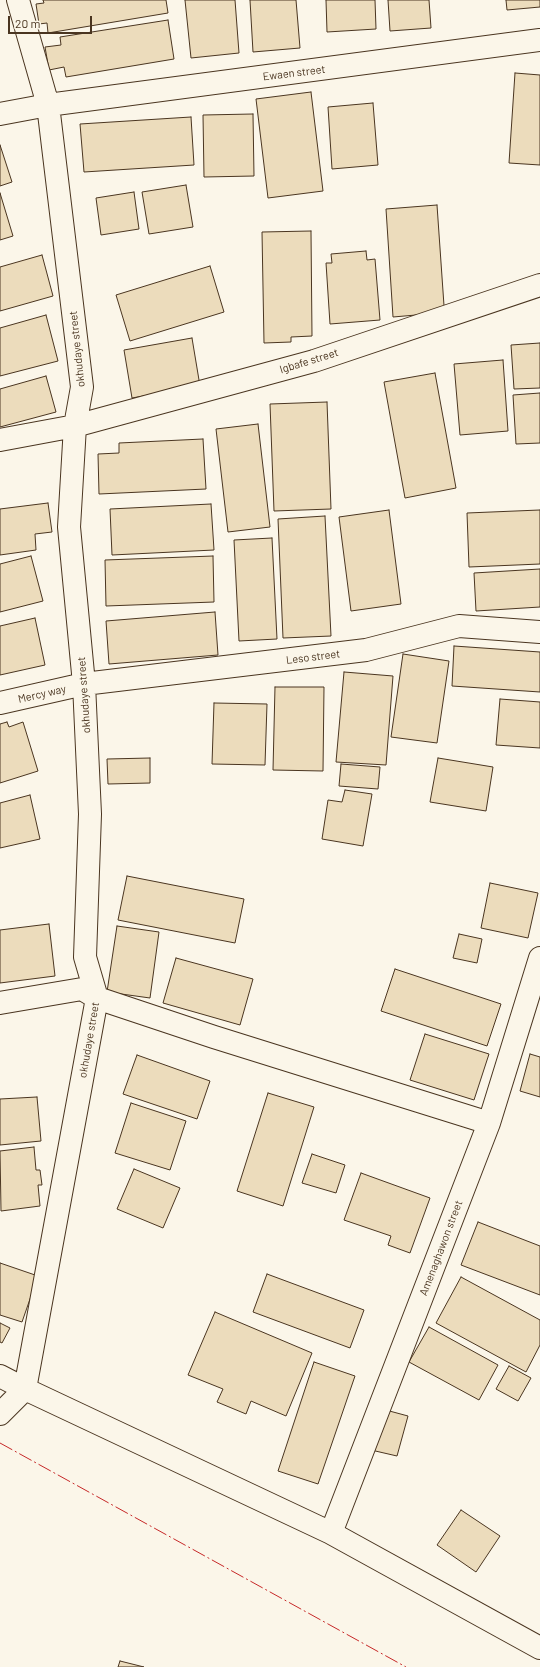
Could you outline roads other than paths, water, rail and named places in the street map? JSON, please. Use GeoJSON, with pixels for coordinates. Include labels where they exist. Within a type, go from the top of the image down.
{"type":"FeatureCollection","features":[{"type":"Feature","properties":{"kind":"street","name":"okhudaye street"},"geometry":{"type":"LineString","coordinates":[[18,0],[48,105],[82,387],[75,426],[69,527],[84,684],[90,814],[85,958],[97,998],[25,1389]]}},
{"type":"Feature","properties":{"kind":"street","name":"Ewaen street"},"geometry":{"type":"LineString","coordinates":[[0,114],[48,105],[540,40]]}},
{"type":"Feature","properties":{"kind":"street","name":"Igbafe street"},"geometry":{"type":"LineString","coordinates":[[0,440],[75,426],[314,361],[540,285]]}},
{"type":"Feature","properties":{"kind":"street","name":"Leso street"},"geometry":{"type":"LineString","coordinates":[[84,684],[366,650],[459,626],[540,632]]}},
{"type":"Feature","properties":{"kind":"street","name":"Mercy way"},"geometry":{"type":"LineString","coordinates":[[0,703],[84,684]]}},
{"type":"Feature","properties":{"kind":"street","name":"Amenaghawon street"},"geometry":{"type":"LineString","coordinates":[[331,1533],[489,1123],[540,958]]}},
{"type":"Feature","properties":{"kind":"street"},"geometry":{"type":"LineString","coordinates":[[0,1003],[82,989],[97,998],[214,1037],[489,1123]]}},
{"type":"Feature","properties":{"kind":"street"},"geometry":{"type":"LineString","coordinates":[[0,1376],[331,1533],[540,1648]]}},
{"type":"Feature","properties":{"kind":"street"},"geometry":{"type":"LineString","coordinates":[[0,1414],[25,1389]]}}]}
